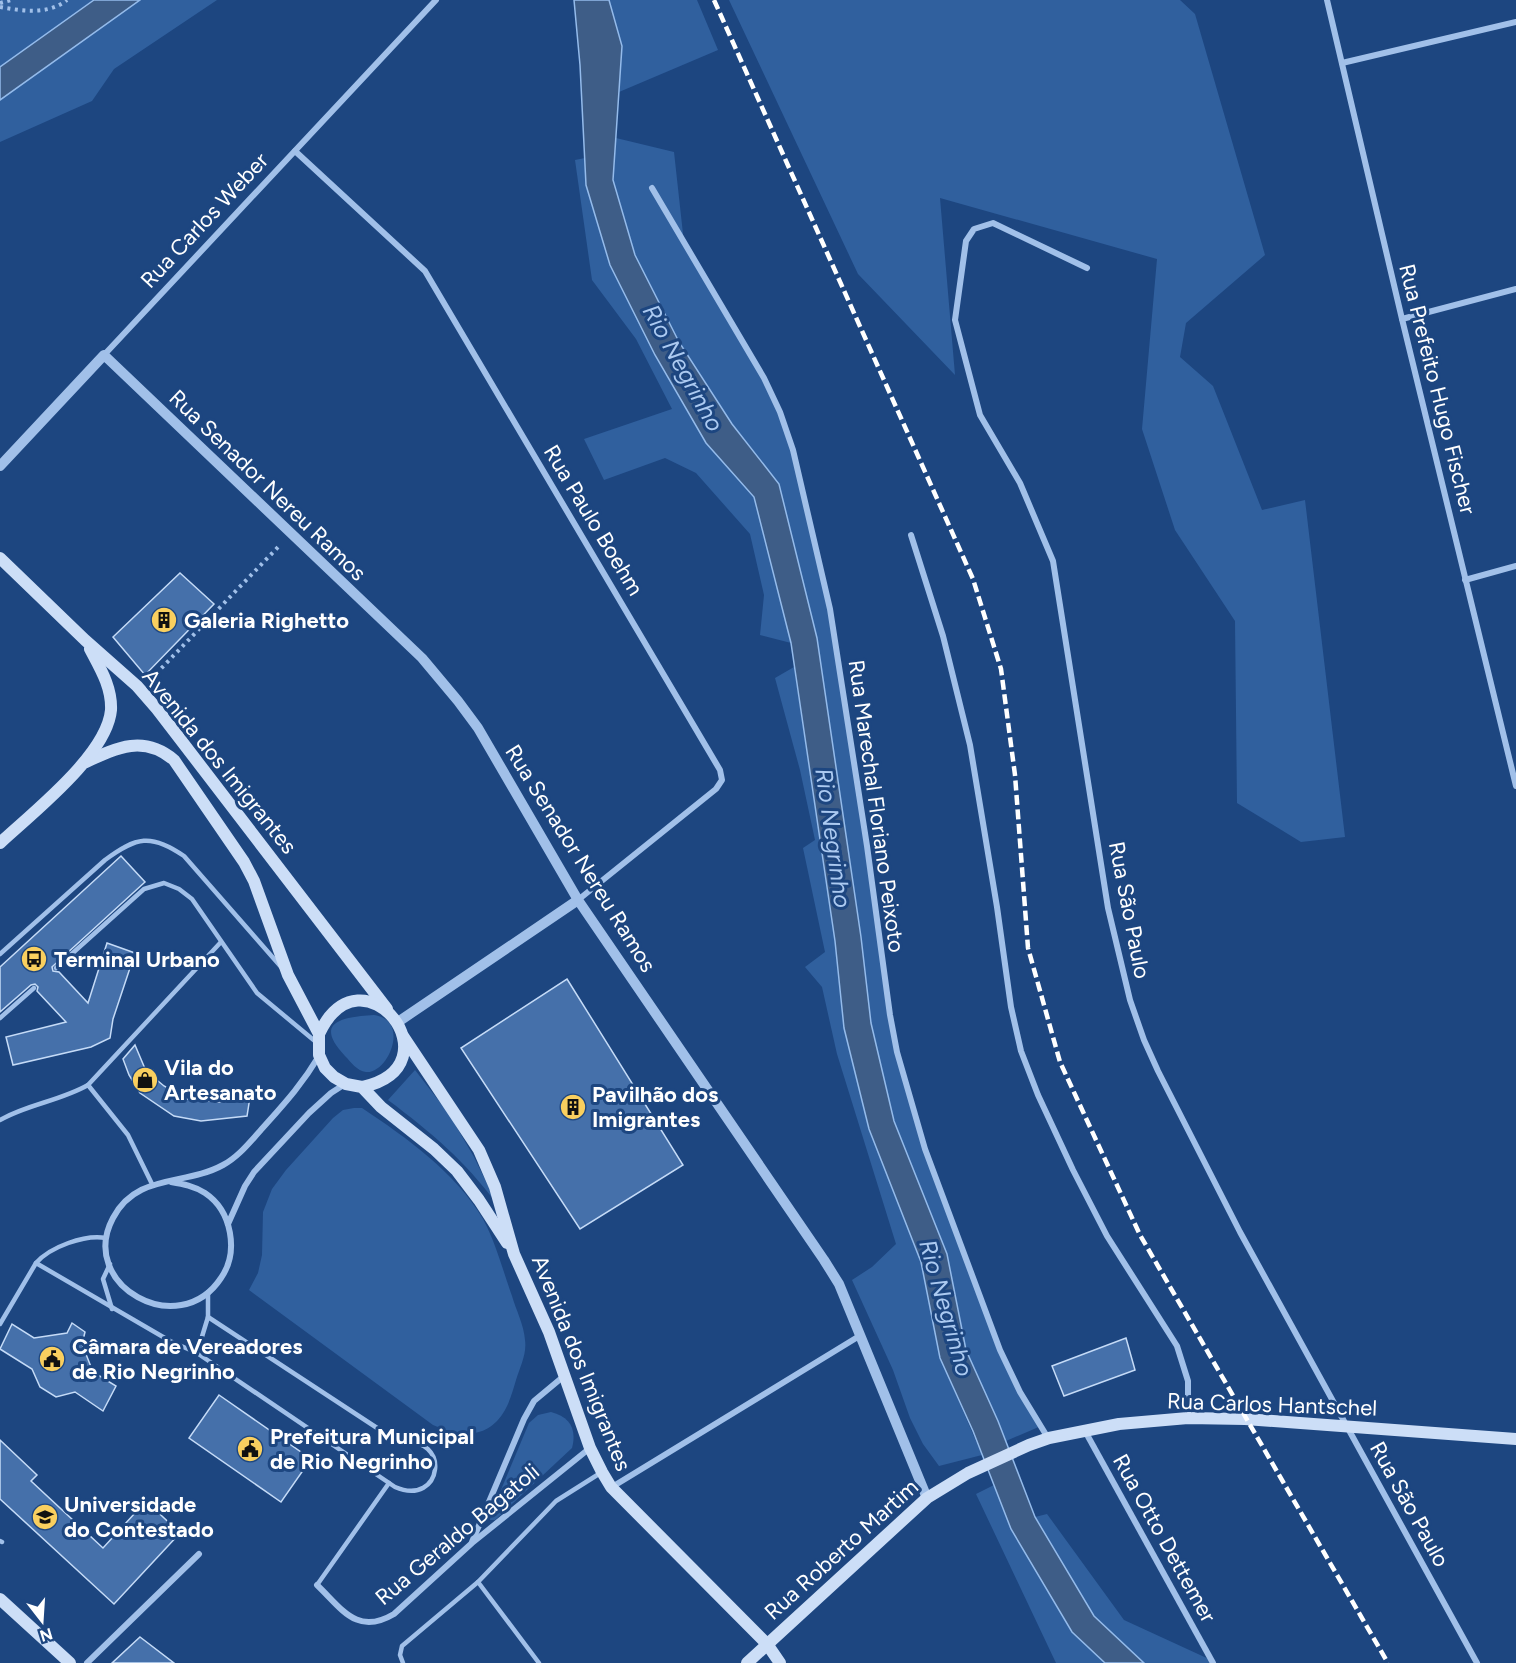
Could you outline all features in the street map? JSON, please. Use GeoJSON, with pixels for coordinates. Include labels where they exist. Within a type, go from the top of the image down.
{"type":"FeatureCollection","features":[{"type":"Feature","properties":{"kind":"main road","name":"Avenida dos Imigrantes"},"geometry":{"type":"LineString","coordinates":[[0,558],[140,690],[164,718],[387,1010]]}},
{"type":"Feature","properties":{"kind":"main road"},"geometry":{"type":"LineString","coordinates":[[0,843],[86,762],[104,734],[111,710],[107,681],[85,640]]}},
{"type":"Feature","properties":{"kind":"main road","name":"Avenida dos Imigrantes"},"geometry":{"type":"LineString","coordinates":[[86,762],[112,750],[131,746],[148,746],[163,751],[174,760],[244,862],[254,881],[288,975],[319,1044],[325,1068],[346,1084]]}},
{"type":"Feature","properties":{"kind":"main road"},"geometry":{"type":"LineString","coordinates":[[319,1044],[326,1018],[339,1007],[355,1001],[372,1002],[387,1010],[398,1022],[403,1036],[403,1051],[398,1065],[389,1076],[376,1084],[362,1087],[346,1084]]}},
{"type":"Feature","properties":{"kind":"main road","name":"Avenida dos Imigrantes"},"geometry":{"type":"LineString","coordinates":[[403,1036],[479,1150],[495,1187],[514,1254],[549,1332],[590,1448],[611,1487],[767,1644],[780,1663]]}},
{"type":"Feature","properties":{"kind":"main road","name":"Avenida dos Imigrantes"},"geometry":{"type":"LineString","coordinates":[[362,1087],[381,1107],[434,1149],[457,1172],[479,1200],[514,1254]]}},
{"type":"Feature","properties":{"kind":"main road","name":"Rua Carlos Hantschel"},"geometry":{"type":"LineString","coordinates":[[1029,1445],[1084,1430],[1153,1420],[1188,1418],[1245,1419],[1516,1439]]}},
{"type":"Feature","properties":{"kind":"main road","name":"Rua Roberto Martim"},"geometry":{"type":"LineString","coordinates":[[747,1663],[927,1498],[968,1473],[1029,1445]]}},
{"type":"Feature","properties":{"kind":"main road"},"geometry":{"type":"LineString","coordinates":[[0,1599],[70,1663]]}},
{"type":"Feature","properties":{"kind":"street","name":"Rua Carlos Weber"},"geometry":{"type":"LineString","coordinates":[[0,466],[436,0]]}},
{"type":"Feature","properties":{"kind":"street","name":"Rua Prefeito Hugo Fischer"},"geometry":{"type":"LineString","coordinates":[[1327,0],[1516,786]]}},
{"type":"Feature","properties":{"kind":"street"},"geometry":{"type":"LineString","coordinates":[[1342,63],[1516,22]]}},
{"type":"Feature","properties":{"kind":"street","name":"Rua Paulo Boehm"},"geometry":{"type":"LineString","coordinates":[[295,151],[425,271],[720,770],[722,780],[716,789],[578,900]]}},
{"type":"Feature","properties":{"kind":"street","name":"Rua Marechal Floriano Peixoto"},"geometry":{"type":"LineString","coordinates":[[652,189],[764,378],[780,412],[793,450],[830,609],[897,1052],[924,1149],[1000,1350],[1020,1392],[1049,1438]]}},
{"type":"Feature","properties":{"kind":"street","name":"Rua São Paulo"},"geometry":{"type":"LineString","coordinates":[[1087,268],[993,223],[974,229],[966,242],[955,320],[980,415],[1020,483],[1053,561],[1108,908],[1130,1000],[1144,1040],[1175,1106],[1240,1232],[1477,1663]]}},
{"type":"Feature","properties":{"kind":"street"},"geometry":{"type":"LineString","coordinates":[[1402,319],[1516,289]]}},
{"type":"Feature","properties":{"kind":"street","name":"Rua Senador Nereu Ramos"},"geometry":{"type":"LineString","coordinates":[[104,355],[422,658],[459,701],[478,728],[578,900],[839,1284],[927,1498]]}},
{"type":"Feature","properties":{"kind":"street"},"geometry":{"type":"LineString","coordinates":[[911,535],[943,636],[970,746],[1011,1007],[1021,1051],[1038,1095],[1107,1236],[1178,1346],[1188,1382],[1188,1418]]}},
{"type":"Feature","properties":{"kind":"street"},"geometry":{"type":"LineString","coordinates":[[1465,580],[1516,566]]}},
{"type":"Feature","properties":{"kind":"street"},"geometry":{"type":"LineString","coordinates":[[398,1022],[578,900]]}},
{"type":"Feature","properties":{"kind":"street"},"geometry":{"type":"LineString","coordinates":[[171,1182],[189,1185],[206,1194],[219,1207],[228,1224],[231,1243],[229,1261],[221,1278],[208,1292],[193,1302],[175,1306],[157,1305],[139,1299],[115,1278],[110,1264],[106,1238],[111,1220],[121,1204],[135,1192],[152,1184],[171,1182],[222,1166],[236,1156],[303,1083],[319,1044]]}},
{"type":"Feature","properties":{"kind":"street"},"geometry":{"type":"LineString","coordinates":[[228,1224],[254,1172],[309,1113],[331,1093],[346,1084]]}},
{"type":"Feature","properties":{"kind":"street"},"geometry":{"type":"LineString","coordinates":[[611,1487],[861,1335]]}},
{"type":"Feature","properties":{"kind":"street"},"geometry":{"type":"LineString","coordinates":[[472,1543],[524,1419],[534,1401],[565,1375]]}},
{"type":"Feature","properties":{"kind":"street","name":"Rua Otto Dettemer"},"geometry":{"type":"LineString","coordinates":[[1084,1430],[1213,1663]]}},
{"type":"Feature","properties":{"kind":"street","name":"Rua Geraldo Bagatoli"},"geometry":{"type":"LineString","coordinates":[[317,1585],[353,1619],[367,1623],[381,1622],[394,1614],[472,1543],[590,1448]]}},
{"type":"Feature","properties":{"kind":"street"},"geometry":{"type":"LineString","coordinates":[[87,1663],[199,1554]]}},
{"type":"Feature","properties":{"kind":"lane"},"geometry":{"type":"LineString","coordinates":[[0,954],[105,860],[124,846],[146,840],[168,845],[184,856],[288,975]]}},
{"type":"Feature","properties":{"kind":"lane"},"geometry":{"type":"LineString","coordinates":[[56,968],[144,889],[164,883],[179,889],[192,899],[256,993],[319,1044]]}},
{"type":"Feature","properties":{"kind":"lane"},"geometry":{"type":"LineString","coordinates":[[0,1120],[17,1111],[70,1096],[88,1085],[221,942]]}},
{"type":"Feature","properties":{"kind":"lane"},"geometry":{"type":"LineString","coordinates":[[0,1018],[33,988]]}},
{"type":"Feature","properties":{"kind":"lane"},"geometry":{"type":"LineString","coordinates":[[88,1085],[128,1135],[152,1184]]}},
{"type":"Feature","properties":{"kind":"lane"},"geometry":{"type":"LineString","coordinates":[[0,1324],[36,1263],[43,1256],[57,1248],[97,1236],[106,1238]]}},
{"type":"Feature","properties":{"kind":"lane"},"geometry":{"type":"LineString","coordinates":[[36,1263],[112,1309],[197,1353],[389,1483],[405,1491],[415,1492],[425,1488],[432,1480],[436,1469],[435,1459],[430,1450],[421,1443],[410,1441],[400,1443],[208,1317]]}},
{"type":"Feature","properties":{"kind":"lane"},"geometry":{"type":"LineString","coordinates":[[110,1264],[103,1279],[112,1309]]}},
{"type":"Feature","properties":{"kind":"lane"},"geometry":{"type":"LineString","coordinates":[[197,1353],[208,1317],[208,1292]]}},
{"type":"Feature","properties":{"kind":"lane"},"geometry":{"type":"LineString","coordinates":[[403,1663],[400,1655],[402,1646],[478,1582],[556,1501],[602,1472]]}},
{"type":"Feature","properties":{"kind":"lane"},"geometry":{"type":"LineString","coordinates":[[317,1585],[389,1483]]}},
{"type":"Feature","properties":{"kind":"lane"},"geometry":{"type":"LineString","coordinates":[[478,1582],[538,1663]]}},
{"type":"Feature","properties":{"kind":"path"},"geometry":{"type":"LineString","coordinates":[[0,5],[11,0]]}},
{"type":"Feature","properties":{"kind":"path"},"geometry":{"type":"LineString","coordinates":[[0,5],[33,12],[61,6],[67,0]]}},
{"type":"Feature","properties":{"kind":"path"},"geometry":{"type":"LineString","coordinates":[[140,690],[291,534]]}},
{"type":"Feature","properties":{"kind":"shaded area"},"geometry":{"type":"Polygon","coordinates":[[[0,0],[94,0],[0,67],[0,0]]]}},
{"type":"Feature","properties":{"kind":"shaded area"},"geometry":{"type":"Polygon","coordinates":[[[140,0],[217,0],[114,69],[92,101],[0,142],[0,100],[140,0]]]}},
{"type":"Feature","properties":{"kind":"shaded area"},"geometry":{"type":"Polygon","coordinates":[[[609,0],[697,0],[718,50],[619,92],[622,46],[609,0]]]}},
{"type":"Feature","properties":{"kind":"shaded area"},"geometry":{"type":"Polygon","coordinates":[[[729,0],[1180,0],[1195,14],[1265,255],[1186,323],[1180,357],[1213,386],[1262,510],[1305,500],[1345,837],[1301,842],[1237,803],[1235,621],[1175,530],[1142,429],[1157,259],[940,198],[955,375],[858,274],[729,0]]]}},
{"type":"Feature","properties":{"kind":"shaded area"},"geometry":{"type":"Polygon","coordinates":[[[616,138],[674,152],[684,243],[764,378],[793,450],[830,609],[890,1015],[909,1096],[1000,1350],[1041,1426],[1006,1441],[966,1350],[947,1254],[894,1121],[871,1023],[861,937],[817,638],[779,484],[732,424],[679,342],[635,255],[613,181],[616,138]]]}},
{"type":"Feature","properties":{"kind":"shaded area"},"geometry":{"type":"Polygon","coordinates":[[[585,158],[586,185],[610,265],[655,355],[706,443],[754,497],[791,643],[760,635],[764,595],[750,534],[696,473],[665,458],[604,480],[584,439],[672,409],[636,339],[592,280],[575,160],[585,158]]]}},
{"type":"Feature","properties":{"kind":"shaded area"},"geometry":{"type":"Polygon","coordinates":[[[794,667],[835,941],[844,1028],[869,1129],[921,1262],[940,1358],[982,1455],[939,1466],[923,1444],[910,1418],[893,1370],[852,1280],[872,1267],[896,1244],[837,1054],[822,987],[805,967],[825,952],[803,848],[815,840],[800,770],[775,678],[794,667]]]}},
{"type":"Feature","properties":{"kind":"shaded area"},"geometry":{"type":"Polygon","coordinates":[[[374,1015],[385,1019],[391,1026],[394,1036],[388,1056],[382,1065],[366,1072],[354,1066],[331,1035],[336,1023],[352,1017],[374,1015]]]}},
{"type":"Feature","properties":{"kind":"shaded area"},"geometry":{"type":"Polygon","coordinates":[[[415,1070],[449,1114],[474,1157],[497,1204],[447,1148],[388,1100],[415,1070]]]}},
{"type":"Feature","properties":{"kind":"shaded area"},"geometry":{"type":"Polygon","coordinates":[[[362,1108],[379,1119],[444,1171],[472,1202],[492,1238],[522,1323],[525,1350],[507,1407],[498,1420],[482,1431],[453,1432],[433,1425],[249,1290],[258,1273],[262,1255],[263,1212],[272,1189],[333,1118],[343,1110],[362,1108]]]}},
{"type":"Feature","properties":{"kind":"shaded area"},"geometry":{"type":"Polygon","coordinates":[[[551,1412],[563,1417],[573,1430],[572,1448],[495,1520],[490,1520],[529,1423],[538,1415],[551,1412]]]}},
{"type":"Feature","properties":{"kind":"shaded area"},"geometry":{"type":"Polygon","coordinates":[[[994,1485],[1011,1529],[1072,1632],[1105,1663],[1056,1663],[976,1494],[994,1485]]]}},
{"type":"Feature","properties":{"kind":"shaded area"},"geometry":{"type":"Polygon","coordinates":[[[1047,1514],[1124,1620],[1211,1660],[1213,1663],[1144,1663],[1094,1616],[1035,1517],[1047,1514]]]}},
{"type":"Feature","properties":{"kind":"water"},"geometry":{"type":"Polygon","coordinates":[[[94,0],[140,0],[0,100],[0,67],[94,0]]]}},
{"type":"Feature","properties":{"kind":"water","name":"Rio Negrinho"},"geometry":{"type":"Polygon","coordinates":[[[574,0],[609,0],[622,46],[613,180],[635,255],[679,342],[732,424],[779,484],[817,638],[861,937],[871,1023],[894,1121],[947,1254],[966,1350],[998,1421],[1035,1517],[1094,1616],[1144,1663],[1105,1663],[1072,1632],[1011,1529],[973,1431],[940,1358],[921,1262],[869,1129],[844,1028],[835,941],[791,643],[754,497],[706,443],[655,355],[610,265],[586,185],[574,0]]]}},
{"type":"Feature","properties":{"kind":"building","name":"Galeria Righetto"},"geometry":{"type":"Polygon","coordinates":[[[180,573],[214,604],[145,675],[113,637],[180,573]]]}},
{"type":"Feature","properties":{"kind":"building","name":"Terminal Urbano"},"geometry":{"type":"Polygon","coordinates":[[[121,856],[145,882],[52,967],[53,971],[59,972],[88,1003],[107,943],[135,953],[113,1019],[110,1038],[91,1047],[13,1065],[6,1037],[66,1022],[37,991],[38,987],[35,984],[0,1012],[0,967],[121,856]]]}},
{"type":"Feature","properties":{"kind":"building","name":"Pavilhão dos Imigrantes"},"geometry":{"type":"Polygon","coordinates":[[[567,979],[683,1165],[580,1229],[461,1048],[567,979]]]}},
{"type":"Feature","properties":{"kind":"building","name":"Vila do Artesanato"},"geometry":{"type":"Polygon","coordinates":[[[135,1045],[146,1071],[164,1086],[187,1099],[219,1102],[250,1097],[247,1116],[201,1121],[174,1116],[140,1093],[129,1075],[123,1059],[135,1045]]]}},
{"type":"Feature","properties":{"kind":"building","name":"Câmara de Vereadores de Rio Negrinho"},"geometry":{"type":"Polygon","coordinates":[[[72,1323],[85,1332],[82,1344],[93,1372],[116,1386],[103,1411],[75,1392],[56,1397],[40,1387],[32,1369],[0,1349],[12,1324],[34,1338],[67,1333],[72,1323]]]}},
{"type":"Feature","properties":{"kind":"building"},"geometry":{"type":"Polygon","coordinates":[[[1126,1338],[1135,1370],[1064,1396],[1052,1366],[1126,1338]]]}},
{"type":"Feature","properties":{"kind":"building","name":"Prefeitura Municipal de Rio Negrinho"},"geometry":{"type":"Polygon","coordinates":[[[219,1395],[311,1459],[281,1502],[189,1438],[219,1395]]]}},
{"type":"Feature","properties":{"kind":"building","name":"Universidade do Contestado"},"geometry":{"type":"Polygon","coordinates":[[[0,1440],[37,1475],[31,1481],[103,1548],[146,1501],[180,1533],[114,1604],[0,1499],[0,1440]]]}},
{"type":"Feature","properties":{"kind":"building"},"geometry":{"type":"Polygon","coordinates":[[[140,1637],[174,1663],[112,1663],[140,1637]]]}},
{"type":"Feature","properties":{"kind":"railway"},"geometry":{"type":"LineString","coordinates":[[714,0],[973,579],[1001,669],[1015,775],[1028,948],[1060,1062],[1140,1235],[1388,1663]]}},
{"type":"Feature","properties":{"kind":"place","name":"Galeria Righetto"},"geometry":{"type":"Point","coordinates":[164,620]}},
{"type":"Feature","properties":{"kind":"place","name":"Terminal Urbano"},"geometry":{"type":"Point","coordinates":[34,959]}},
{"type":"Feature","properties":{"kind":"place","name":"Vila do Artesanato"},"geometry":{"type":"Point","coordinates":[145,1080]}},
{"type":"Feature","properties":{"kind":"place","name":"Pavilhão dos Imigrantes"},"geometry":{"type":"Point","coordinates":[573,1107]}},
{"type":"Feature","properties":{"kind":"place","name":"Câmara de Vereadores de Rio Negrinho"},"geometry":{"type":"Point","coordinates":[52,1359]}},
{"type":"Feature","properties":{"kind":"place","name":"Prefeitura Municipal de Rio Negrinho"},"geometry":{"type":"Point","coordinates":[250,1449]}},
{"type":"Feature","properties":{"kind":"place","name":"Universidade do Contestado"},"geometry":{"type":"Point","coordinates":[45,1517]}}]}
